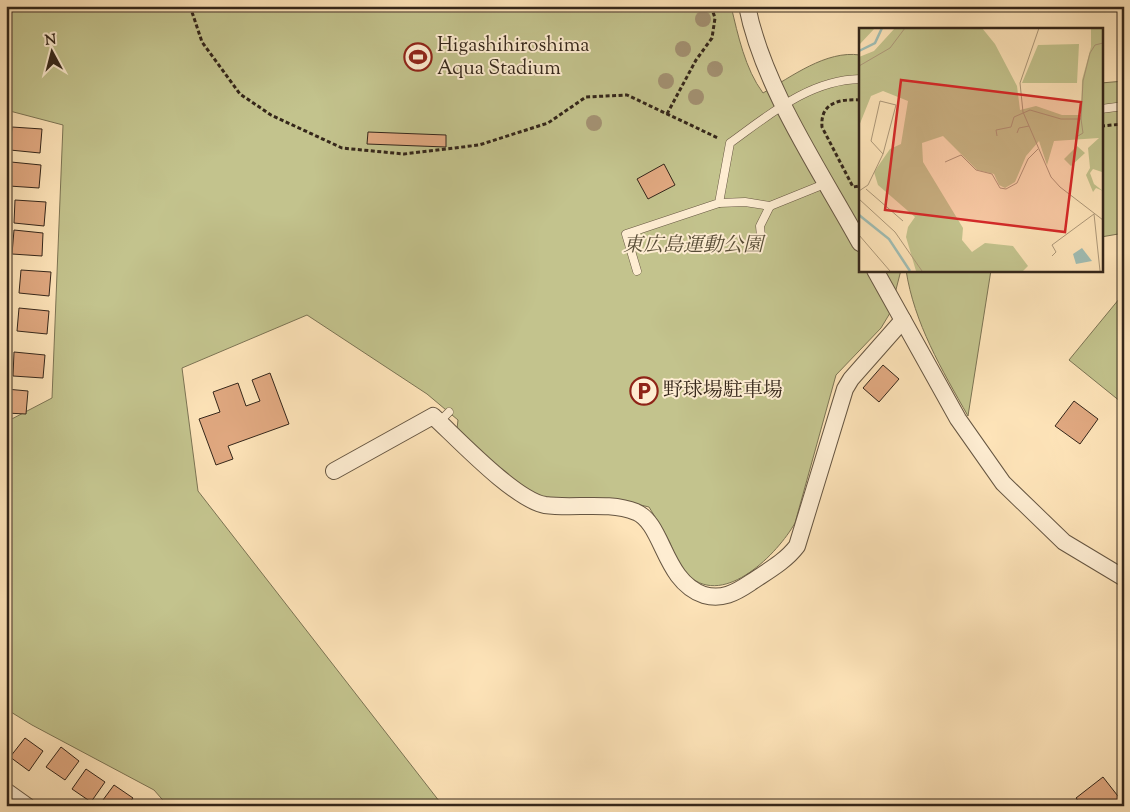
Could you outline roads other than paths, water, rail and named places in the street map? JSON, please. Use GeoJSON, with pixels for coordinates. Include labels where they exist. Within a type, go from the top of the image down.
{"type":"FeatureCollection","features":[{"type":"Feature","properties":{"kind":"street"},"geometry":{"type":"LineString","coordinates":[[747,6],[760,52],[784,104],[859,240]]}},
{"type":"Feature","properties":{"kind":"street"},"geometry":{"type":"LineString","coordinates":[[876,271],[958,419],[1003,483],[1064,542],[1124,578]]}},
{"type":"Feature","properties":{"kind":"street"},"geometry":{"type":"LineString","coordinates":[[334,471],[433,416],[444,416],[514,489],[532,501],[545,505],[622,508],[638,513],[648,522],[678,577],[694,591],[713,598],[733,595],[790,555],[797,546],[845,389],[851,379],[903,320]]}},
{"type":"Feature","properties":{"kind":"street"},"geometry":{"type":"LineString","coordinates":[[6,792],[27,806]]}},
{"type":"Feature","properties":{"kind":"lane"},"geometry":{"type":"LineString","coordinates":[[719,204],[730,143],[784,104],[821,86],[840,80],[859,79]]}},
{"type":"Feature","properties":{"kind":"lane"},"geometry":{"type":"LineString","coordinates":[[1102,109],[1124,106]]}},
{"type":"Feature","properties":{"kind":"lane"},"geometry":{"type":"LineString","coordinates":[[638,271],[626,234],[719,204],[746,202],[770,206],[827,183]]}},
{"type":"Feature","properties":{"kind":"lane"},"geometry":{"type":"LineString","coordinates":[[760,237],[760,226],[770,206]]}},
{"type":"Feature","properties":{"kind":"place","name":"Higashihiroshima Aqua Stadium"},"geometry":{"type":"Point","coordinates":[418,57]}},
{"type":"Feature","properties":{"kind":"place","name":"野球場駐車場"},"geometry":{"type":"Point","coordinates":[644,391]}},
{"type":"Feature","properties":{"kind":"park label","name":"東広島運動公園"},"geometry":{"type":"Point","coordinates":[693,246]}}]}
